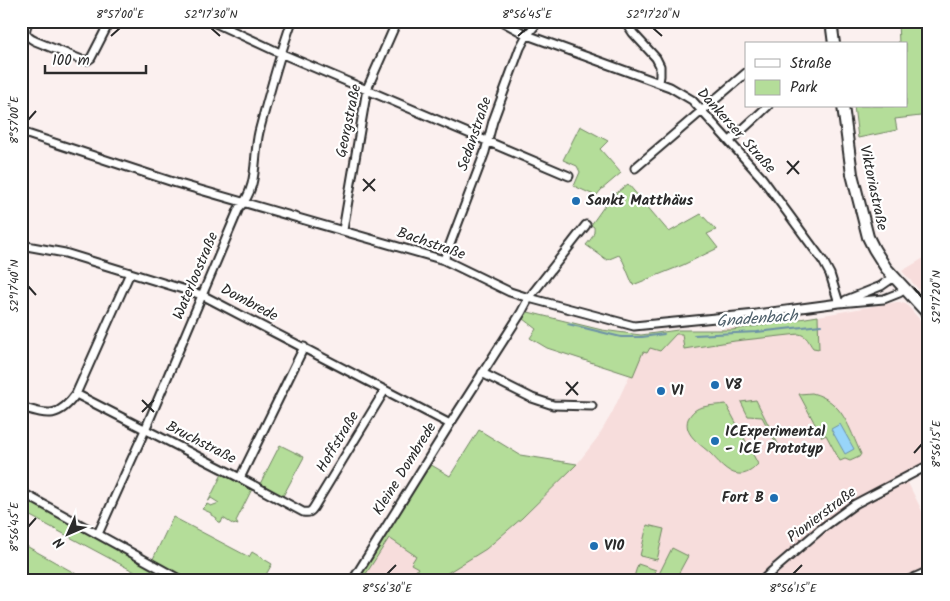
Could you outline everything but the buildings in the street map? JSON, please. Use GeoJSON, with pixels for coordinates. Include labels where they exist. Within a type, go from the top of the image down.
{"type":"FeatureCollection","features":[{"type":"Feature","properties":{"kind":"main road"},"geometry":{"type":"LineString","coordinates":[[831,21],[834,42]]}},
{"type":"Feature","properties":{"kind":"main road","name":"Viktoriastraße"},"geometry":{"type":"LineString","coordinates":[[843,108],[852,174],[868,237],[874,249],[894,277],[929,315]]}},
{"type":"Feature","properties":{"kind":"street"},"geometry":{"type":"LineString","coordinates":[[29,21],[25,28],[26,34],[35,42],[82,60],[91,58],[110,21]]}},
{"type":"Feature","properties":{"kind":"street"},"geometry":{"type":"LineString","coordinates":[[210,21],[280,53],[569,176]]}},
{"type":"Feature","properties":{"kind":"street","name":"Waterloostraße"},"geometry":{"type":"LineString","coordinates":[[98,534],[145,430],[239,208],[244,203],[251,189],[259,134],[280,53],[292,21]]}},
{"type":"Feature","properties":{"kind":"street","name":"Georgstraße"},"geometry":{"type":"LineString","coordinates":[[343,230],[367,89],[397,21]]}},
{"type":"Feature","properties":{"kind":"street","name":"Dankerser Straße"},"geometry":{"type":"LineString","coordinates":[[501,21],[527,35],[659,82],[683,93],[692,100],[762,178],[823,261],[830,274],[839,303]]}},
{"type":"Feature","properties":{"kind":"street","name":"Sedanstraße"},"geometry":{"type":"LineString","coordinates":[[444,260],[488,142],[493,121],[520,48],[527,35],[539,21]]}},
{"type":"Feature","properties":{"kind":"street"},"geometry":{"type":"LineString","coordinates":[[625,21],[656,58],[660,66],[659,82]]}},
{"type":"Feature","properties":{"kind":"street"},"geometry":{"type":"LineString","coordinates":[[635,168],[745,73]]}},
{"type":"Feature","properties":{"kind":"street"},"geometry":{"type":"LineString","coordinates":[[730,141],[766,108]]}},
{"type":"Feature","properties":{"kind":"street","name":"Bachstraße"},"geometry":{"type":"LineString","coordinates":[[21,132],[167,181],[444,260],[510,292],[634,326],[884,299],[899,294],[906,289]]}},
{"type":"Feature","properties":{"kind":"street","name":"Kleine Dombrede"},"geometry":{"type":"LineString","coordinates":[[353,580],[529,298],[586,225]]}},
{"type":"Feature","properties":{"kind":"street","name":"Dombrede"},"geometry":{"type":"LineString","coordinates":[[21,244],[65,253],[202,295],[450,424]]}},
{"type":"Feature","properties":{"kind":"street"},"geometry":{"type":"LineString","coordinates":[[21,407],[47,414],[59,412],[69,404],[76,394],[130,273]]}},
{"type":"Feature","properties":{"kind":"street","name":"Bachstraße"},"geometry":{"type":"LineString","coordinates":[[839,303],[881,286],[894,277]]}},
{"type":"Feature","properties":{"kind":"street"},"geometry":{"type":"LineString","coordinates":[[240,478],[304,348]]}},
{"type":"Feature","properties":{"kind":"street"},"geometry":{"type":"LineString","coordinates":[[482,373],[532,398],[552,404],[592,406]]}},
{"type":"Feature","properties":{"kind":"street","name":"Hoffstraße"},"geometry":{"type":"LineString","coordinates":[[314,507],[385,390]]}},
{"type":"Feature","properties":{"kind":"street","name":"Bruchstraße"},"geometry":{"type":"LineString","coordinates":[[76,394],[303,512],[310,512],[314,507]]}},
{"type":"Feature","properties":{"kind":"street","name":"Pionierstraße"},"geometry":{"type":"LineString","coordinates":[[763,580],[840,514],[855,504],[929,465]]}},
{"type":"Feature","properties":{"kind":"street"},"geometry":{"type":"LineString","coordinates":[[21,492],[181,580]]}},
{"type":"Feature","properties":{"kind":"street"},"geometry":{"type":"LineString","coordinates":[[909,580],[929,571]]}},
{"type":"Feature","properties":{"kind":"shaded area"},"geometry":{"type":"Polygon","coordinates":[[[929,255],[929,301],[902,271],[929,255]]]}},
{"type":"Feature","properties":{"kind":"shaded area"},"geometry":{"type":"Polygon","coordinates":[[[897,302],[906,304],[929,330],[929,462],[852,503],[775,561],[758,580],[357,580],[396,516],[467,560],[486,549],[505,533],[577,464],[598,437],[612,413],[633,368],[641,335],[682,334],[818,316],[897,302]]]}},
{"type":"Feature","properties":{"kind":"shaded area"},"geometry":{"type":"Polygon","coordinates":[[[906,479],[929,525],[929,568],[903,580],[767,580],[846,512],[906,479]]]}},
{"type":"Feature","properties":{"kind":"green space"},"geometry":{"type":"Polygon","coordinates":[[[898,21],[929,21],[929,115],[895,119],[897,130],[858,138],[854,108],[908,108],[908,42],[899,42],[898,21]]]}},
{"type":"Feature","properties":{"kind":"green space"},"geometry":{"type":"Polygon","coordinates":[[[580,126],[608,141],[600,149],[621,173],[596,196],[574,186],[580,172],[577,166],[563,160],[580,126]]]}},
{"type":"Feature","properties":{"kind":"green space"},"geometry":{"type":"Polygon","coordinates":[[[628,184],[669,232],[701,214],[716,230],[707,234],[718,248],[683,265],[633,285],[619,255],[607,260],[586,245],[594,232],[594,227],[591,225],[610,198],[628,184]]]}},
{"type":"Feature","properties":{"kind":"green space"},"geometry":{"type":"Polygon","coordinates":[[[528,312],[602,330],[641,335],[678,330],[732,330],[818,316],[819,349],[813,348],[806,338],[799,334],[684,349],[682,334],[676,334],[660,351],[650,348],[647,353],[643,352],[633,376],[547,348],[530,338],[536,329],[523,319],[528,312]]]}},
{"type":"Feature","properties":{"kind":"green space"},"geometry":{"type":"Polygon","coordinates":[[[812,393],[831,402],[844,417],[861,454],[859,457],[850,461],[845,459],[840,461],[826,435],[822,437],[799,394],[812,393]]]}},
{"type":"Feature","properties":{"kind":"green space"},"geometry":{"type":"Polygon","coordinates":[[[756,400],[780,451],[762,417],[748,416],[741,402],[756,400]]]}},
{"type":"Feature","properties":{"kind":"green space"},"geometry":{"type":"Polygon","coordinates":[[[726,404],[758,464],[744,474],[734,473],[726,469],[693,438],[688,429],[688,419],[696,410],[706,406],[726,404]]]}},
{"type":"Feature","properties":{"kind":"green space"},"geometry":{"type":"Polygon","coordinates":[[[479,430],[520,455],[577,464],[522,518],[486,549],[436,580],[410,580],[418,568],[411,564],[416,556],[389,538],[362,580],[357,580],[428,463],[450,476],[479,430]]]}},
{"type":"Feature","properties":{"kind":"green space"},"geometry":{"type":"Polygon","coordinates":[[[280,445],[304,457],[283,496],[260,484],[280,445]]]}},
{"type":"Feature","properties":{"kind":"green space"},"geometry":{"type":"Polygon","coordinates":[[[222,474],[252,489],[236,521],[238,525],[234,525],[223,518],[221,523],[211,513],[202,509],[207,504],[211,506],[219,503],[211,498],[208,502],[222,474]]]}},
{"type":"Feature","properties":{"kind":"green space"},"geometry":{"type":"Polygon","coordinates":[[[21,493],[174,580],[150,580],[21,511],[21,493]]]}},
{"type":"Feature","properties":{"kind":"green space"},"geometry":{"type":"Polygon","coordinates":[[[173,517],[249,557],[252,552],[272,564],[263,580],[186,580],[152,561],[173,517]]]}},
{"type":"Feature","properties":{"kind":"green space"},"geometry":{"type":"Polygon","coordinates":[[[647,525],[664,529],[657,560],[640,556],[647,525]]]}},
{"type":"Feature","properties":{"kind":"green space"},"geometry":{"type":"Polygon","coordinates":[[[21,543],[87,580],[21,580],[21,543]]]}},
{"type":"Feature","properties":{"kind":"green space"},"geometry":{"type":"Polygon","coordinates":[[[672,548],[688,556],[675,580],[660,580],[657,578],[672,548]]]}},
{"type":"Feature","properties":{"kind":"green space"},"geometry":{"type":"Polygon","coordinates":[[[638,564],[656,570],[652,580],[633,580],[638,564]]]}},
{"type":"Feature","properties":{"kind":"water"},"geometry":{"type":"Polygon","coordinates":[[[840,424],[854,449],[845,454],[831,429],[840,424]]]}},
{"type":"Feature","properties":{"kind":"waterway","name":"Gnadenbach"},"geometry":{"type":"LineString","coordinates":[[568,324],[621,337],[664,334]]}},
{"type":"Feature","properties":{"kind":"waterway","name":"Gnadenbach"},"geometry":{"type":"LineString","coordinates":[[694,335],[757,332],[821,325]]}},
{"type":"Feature","properties":{"kind":"place","name":"Sankt Matthäus"},"geometry":{"type":"Point","coordinates":[576,201]}},
{"type":"Feature","properties":{"kind":"place","name":"V8"},"geometry":{"type":"Point","coordinates":[715,385]}},
{"type":"Feature","properties":{"kind":"place","name":"V1"},"geometry":{"type":"Point","coordinates":[661,391]}},
{"type":"Feature","properties":{"kind":"place","name":"ICExperimental - ICE Prototyp"},"geometry":{"type":"Point","coordinates":[715,441]}},
{"type":"Feature","properties":{"kind":"place","name":"Fort B"},"geometry":{"type":"Point","coordinates":[774,498]}},
{"type":"Feature","properties":{"kind":"place","name":"V10"},"geometry":{"type":"Point","coordinates":[594,546]}}]}
